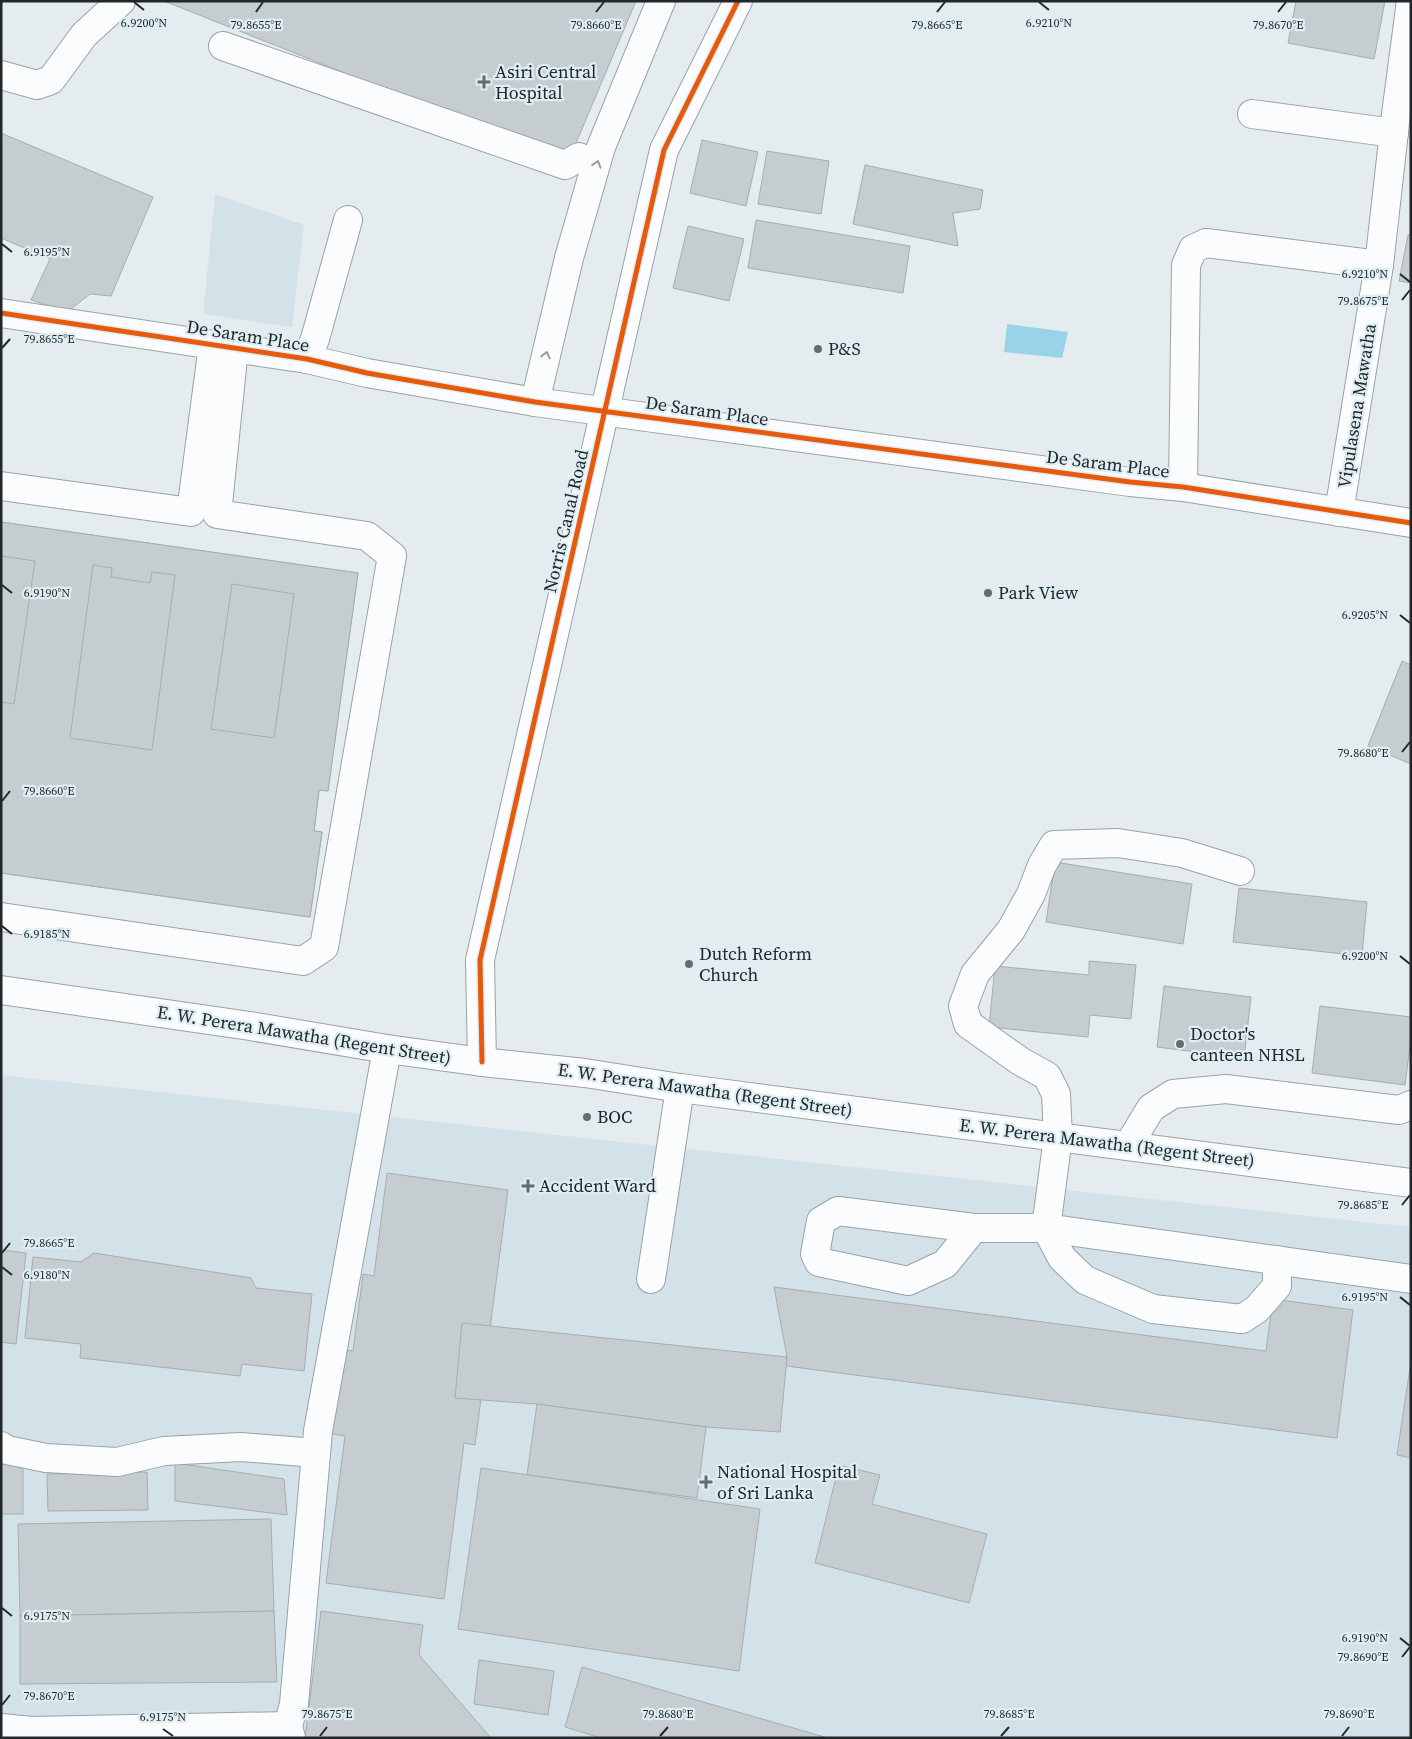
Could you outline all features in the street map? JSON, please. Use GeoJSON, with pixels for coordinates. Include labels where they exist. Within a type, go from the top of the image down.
{"type":"FeatureCollection","features":[{"type":"Feature","properties":{"kind":"street"},"geometry":{"type":"LineString","coordinates":[[1,75],[37,85],[51,80],[84,35],[121,1]]}},
{"type":"Feature","properties":{"kind":"street"},"geometry":{"type":"LineString","coordinates":[[569,258],[571,206],[579,157],[644,1]]}},
{"type":"Feature","properties":{"kind":"street"},"geometry":{"type":"LineString","coordinates":[[535,402],[569,258],[601,147],[661,1]]}},
{"type":"Feature","properties":{"kind":"street","name":"Norris Canal Road"},"geometry":{"type":"LineString","coordinates":[[482,1062],[480,960],[664,150],[738,1]]}},
{"type":"Feature","properties":{"kind":"street","name":"Vipulasena Mawatha"},"geometry":{"type":"LineString","coordinates":[[1340,512],[1400,121],[1411,2]]}},
{"type":"Feature","properties":{"kind":"street"},"geometry":{"type":"LineString","coordinates":[[223,46],[548,160],[565,165],[579,157]]}},
{"type":"Feature","properties":{"kind":"street"},"geometry":{"type":"LineString","coordinates":[[1252,114],[1400,121]]}},
{"type":"Feature","properties":{"kind":"street"},"geometry":{"type":"LineString","coordinates":[[307,359],[315,339],[348,220]]}},
{"type":"Feature","properties":{"kind":"street"},"geometry":{"type":"LineString","coordinates":[[1183,487],[1186,265],[1193,249],[1206,243],[1379,265]]}},
{"type":"Feature","properties":{"kind":"street","name":"De Saram Place"},"geometry":{"type":"LineString","coordinates":[[1,312],[307,359],[367,373],[535,402],[1130,482],[1183,487],[1411,523]]}},
{"type":"Feature","properties":{"kind":"street"},"geometry":{"type":"LineString","coordinates":[[1,486],[191,512],[224,346]]}},
{"type":"Feature","properties":{"kind":"street"},"geometry":{"type":"LineString","coordinates":[[1,917],[303,961],[324,947],[392,556],[367,536],[217,514],[224,346]]}},
{"type":"Feature","properties":{"kind":"street"},"geometry":{"type":"LineString","coordinates":[[1240,871],[1182,853],[1118,843],[1054,845],[1042,865],[1031,894],[1011,930],[975,974],[963,1006],[968,1024],[1020,1061],[1047,1076],[1056,1094],[1058,1137],[1046,1228],[1062,1258],[1085,1280],[1153,1308],[1242,1319],[1258,1309],[1277,1286],[1277,1260]]}},
{"type":"Feature","properties":{"kind":"street","name":"E. W. Perera Mawatha (Regent Street)"},"geometry":{"type":"LineString","coordinates":[[1,990],[482,1062],[585,1073],[680,1088],[1411,1183]]}},
{"type":"Feature","properties":{"kind":"street"},"geometry":{"type":"LineString","coordinates":[[1,1728],[32,1731],[290,1732],[318,1430],[388,1049]]}},
{"type":"Feature","properties":{"kind":"street"},"geometry":{"type":"LineString","coordinates":[[652,1279],[680,1088]]}},
{"type":"Feature","properties":{"kind":"street"},"geometry":{"type":"LineString","coordinates":[[1128,1146],[1151,1108],[1173,1094],[1226,1089],[1399,1110],[1411,1106]]}},
{"type":"Feature","properties":{"kind":"street"},"geometry":{"type":"LineString","coordinates":[[974,1228],[945,1264],[908,1281],[819,1262],[815,1254],[821,1221],[838,1211],[974,1228],[1046,1228],[1411,1279]]}},
{"type":"Feature","properties":{"kind":"street"},"geometry":{"type":"LineString","coordinates":[[1,1446],[7,1450],[46,1458],[117,1462],[164,1452],[241,1447],[316,1453]]}},
{"type":"Feature","properties":{"kind":"shaded area"},"geometry":{"type":"Polygon","coordinates":[[[215,194],[304,225],[292,327],[203,314],[215,194]]]}},
{"type":"Feature","properties":{"kind":"shaded area","name":"National Hospital of Sri Lanka"},"geometry":{"type":"Polygon","coordinates":[[[1,1075],[1411,1227],[1411,1738],[1,1738],[1,1075]]]}},
{"type":"Feature","properties":{"kind":"water"},"geometry":{"type":"Polygon","coordinates":[[[1007,324],[1068,332],[1062,358],[1004,352],[1007,324]]]}},
{"type":"Feature","properties":{"kind":"building","name":"Asiri Central Hospital"},"geometry":{"type":"Polygon","coordinates":[[[164,1],[636,1],[568,162],[164,1]]]}},
{"type":"Feature","properties":{"kind":"building"},"geometry":{"type":"Polygon","coordinates":[[[1296,1],[1385,1],[1374,59],[1288,43],[1296,1]]]}},
{"type":"Feature","properties":{"kind":"building"},"geometry":{"type":"Polygon","coordinates":[[[1,133],[153,197],[111,296],[90,294],[67,312],[31,300],[50,259],[1,238],[1,133]]]}},
{"type":"Feature","properties":{"kind":"building"},"geometry":{"type":"Polygon","coordinates":[[[702,140],[758,152],[746,206],[690,193],[702,140]]]}},
{"type":"Feature","properties":{"kind":"building"},"geometry":{"type":"Polygon","coordinates":[[[767,151],[829,161],[821,214],[758,204],[767,151]]]}},
{"type":"Feature","properties":{"kind":"building"},"geometry":{"type":"Polygon","coordinates":[[[865,165],[983,190],[980,209],[953,213],[958,246],[853,224],[865,165]]]}},
{"type":"Feature","properties":{"kind":"building"},"geometry":{"type":"Polygon","coordinates":[[[756,220],[910,246],[903,293],[748,268],[756,220]]]}},
{"type":"Feature","properties":{"kind":"building"},"geometry":{"type":"Polygon","coordinates":[[[688,226],[744,239],[729,301],[673,288],[688,226]]]}},
{"type":"Feature","properties":{"kind":"building"},"geometry":{"type":"Polygon","coordinates":[[[1408,235],[1411,235],[1411,283],[1399,281],[1408,235]]]}},
{"type":"Feature","properties":{"kind":"building"},"geometry":{"type":"Polygon","coordinates":[[[1,522],[358,573],[328,791],[319,790],[314,831],[322,832],[310,917],[1,873],[1,522]]]}},
{"type":"Feature","properties":{"kind":"building"},"geometry":{"type":"Polygon","coordinates":[[[1,522],[358,573],[328,791],[319,790],[314,831],[322,832],[310,917],[1,873],[1,702],[14,704],[35,561],[1,556],[1,522]],[[93,565],[70,738],[152,750],[175,575],[152,572],[150,583],[111,577],[112,568],[93,565]],[[232,584],[211,729],[274,738],[294,594],[232,584]]]}},
{"type":"Feature","properties":{"kind":"building"},"geometry":{"type":"Polygon","coordinates":[[[1402,661],[1411,665],[1411,764],[1368,746],[1402,661]]]}},
{"type":"Feature","properties":{"kind":"building"},"geometry":{"type":"Polygon","coordinates":[[[1055,862],[1192,884],[1183,944],[1046,922],[1055,862]]]}},
{"type":"Feature","properties":{"kind":"building"},"geometry":{"type":"Polygon","coordinates":[[[1239,888],[1367,902],[1362,956],[1233,942],[1239,888]]]}},
{"type":"Feature","properties":{"kind":"building"},"geometry":{"type":"Polygon","coordinates":[[[1089,961],[1136,965],[1131,1019],[1090,1015],[1088,1037],[989,1027],[995,966],[1089,975],[1089,961]]]}},
{"type":"Feature","properties":{"kind":"building"},"geometry":{"type":"Polygon","coordinates":[[[1164,986],[1251,997],[1244,1058],[1157,1047],[1164,986]]]}},
{"type":"Feature","properties":{"kind":"building"},"geometry":{"type":"Polygon","coordinates":[[[1320,1006],[1411,1017],[1411,1038],[1405,1085],[1312,1073],[1320,1006]]]}},
{"type":"Feature","properties":{"kind":"building"},"geometry":{"type":"Polygon","coordinates":[[[387,1173],[508,1190],[475,1445],[464,1443],[444,1599],[326,1583],[345,1436],[328,1433],[339,1349],[353,1351],[363,1274],[374,1276],[387,1173]]]}},
{"type":"Feature","properties":{"kind":"building"},"geometry":{"type":"Polygon","coordinates":[[[1,1250],[26,1253],[16,1344],[1,1342],[1,1250]]]}},
{"type":"Feature","properties":{"kind":"building"},"geometry":{"type":"Polygon","coordinates":[[[94,1253],[251,1278],[256,1288],[312,1294],[304,1371],[242,1364],[240,1376],[80,1358],[81,1344],[25,1338],[33,1257],[81,1262],[94,1253]]]}},
{"type":"Feature","properties":{"kind":"building"},"geometry":{"type":"Polygon","coordinates":[[[774,1287],[1266,1351],[1273,1299],[1353,1310],[1337,1438],[786,1366],[787,1357],[774,1287]]]}},
{"type":"Feature","properties":{"kind":"building"},"geometry":{"type":"Polygon","coordinates":[[[462,1323],[787,1357],[780,1432],[706,1427],[537,1404],[455,1398],[462,1323]]]}},
{"type":"Feature","properties":{"kind":"building"},"geometry":{"type":"Polygon","coordinates":[[[1411,1361],[1411,1458],[1397,1455],[1411,1361]]]}},
{"type":"Feature","properties":{"kind":"building"},"geometry":{"type":"Polygon","coordinates":[[[537,1404],[706,1427],[697,1498],[527,1475],[537,1404]]]}},
{"type":"Feature","properties":{"kind":"building"},"geometry":{"type":"Polygon","coordinates":[[[1,1462],[23,1462],[23,1514],[1,1514],[1,1462]]]}},
{"type":"Feature","properties":{"kind":"building"},"geometry":{"type":"Polygon","coordinates":[[[175,1463],[284,1479],[287,1515],[175,1501],[175,1463]]]}},
{"type":"Feature","properties":{"kind":"building"},"geometry":{"type":"Polygon","coordinates":[[[839,1465],[880,1475],[872,1504],[987,1534],[969,1603],[815,1563],[839,1465]]]}},
{"type":"Feature","properties":{"kind":"building"},"geometry":{"type":"Polygon","coordinates":[[[481,1468],[760,1509],[739,1671],[458,1629],[481,1468]]]}},
{"type":"Feature","properties":{"kind":"building"},"geometry":{"type":"Polygon","coordinates":[[[147,1472],[148,1510],[48,1511],[47,1474],[147,1472]]]}},
{"type":"Feature","properties":{"kind":"building"},"geometry":{"type":"Polygon","coordinates":[[[271,1519],[274,1611],[20,1616],[18,1524],[271,1519]]]}},
{"type":"Feature","properties":{"kind":"building"},"geometry":{"type":"Polygon","coordinates":[[[274,1611],[277,1682],[20,1684],[20,1616],[274,1611]]]}},
{"type":"Feature","properties":{"kind":"building"},"geometry":{"type":"Polygon","coordinates":[[[321,1611],[423,1625],[419,1655],[491,1738],[305,1738],[321,1611]]]}},
{"type":"Feature","properties":{"kind":"building"},"geometry":{"type":"Polygon","coordinates":[[[479,1660],[554,1671],[548,1715],[474,1704],[479,1660]]]}},
{"type":"Feature","properties":{"kind":"building"},"geometry":{"type":"Polygon","coordinates":[[[582,1667],[828,1738],[601,1738],[565,1727],[582,1667]]]}},
{"type":"Feature","properties":{"kind":"cycle path"},"geometry":{"type":"LineString","coordinates":[[482,1062],[480,960],[664,150],[738,1]]}},
{"type":"Feature","properties":{"kind":"cycle path"},"geometry":{"type":"LineString","coordinates":[[1,313],[307,359],[367,373],[535,402],[1130,482],[1183,487],[1411,523]]}},
{"type":"Feature","properties":{"kind":"place","name":"Asiri Central Hospital"},"geometry":{"type":"Point","coordinates":[484,82]}},
{"type":"Feature","properties":{"kind":"place","name":"P&S"},"geometry":{"type":"Point","coordinates":[818,349]}},
{"type":"Feature","properties":{"kind":"place","name":"Park View"},"geometry":{"type":"Point","coordinates":[988,593]}},
{"type":"Feature","properties":{"kind":"place","name":"Dutch Reform Church"},"geometry":{"type":"Point","coordinates":[689,964]}},
{"type":"Feature","properties":{"kind":"place","name":"Doctor's canteen NHSL"},"geometry":{"type":"Point","coordinates":[1180,1044]}},
{"type":"Feature","properties":{"kind":"place","name":"BOC"},"geometry":{"type":"Point","coordinates":[587,1117]}},
{"type":"Feature","properties":{"kind":"place","name":"Accident Ward"},"geometry":{"type":"Point","coordinates":[528,1186]}},
{"type":"Feature","properties":{"kind":"place","name":"National Hospital of Sri Lanka"},"geometry":{"type":"Point","coordinates":[706,1482]}}]}
